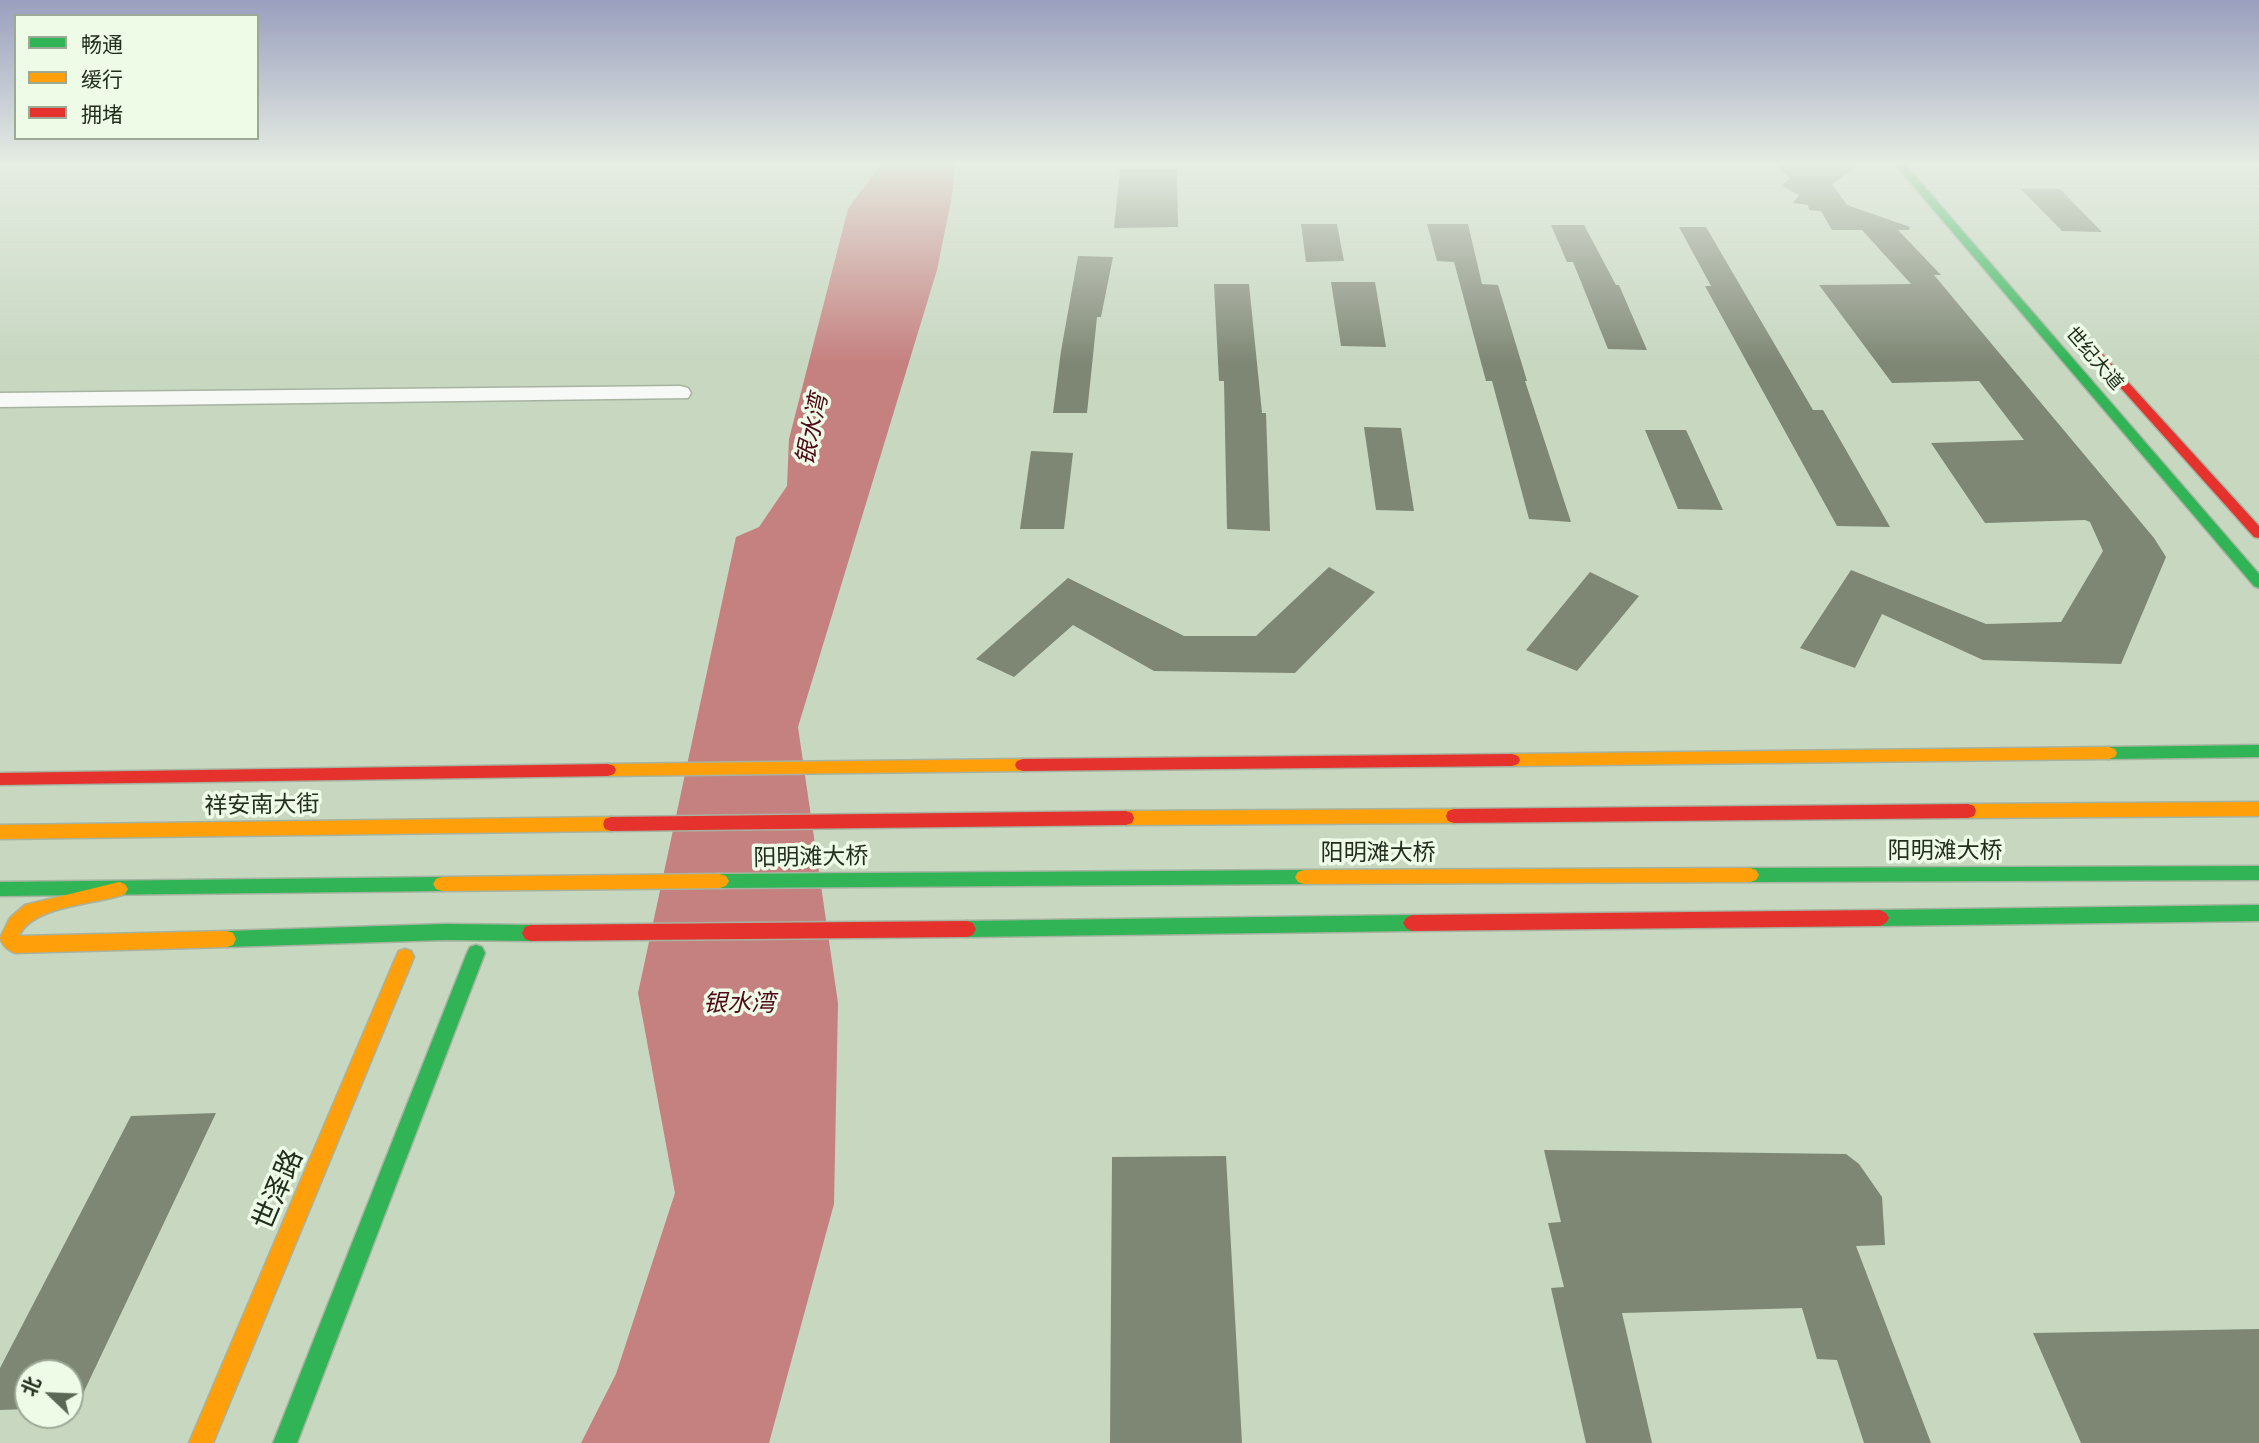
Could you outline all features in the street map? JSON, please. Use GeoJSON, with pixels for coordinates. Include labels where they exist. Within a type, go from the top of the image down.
{"type":"FeatureCollection","features":[{"type":"Feature","properties":{"kind":"main road","name":"世纪大道"},"geometry":{"type":"LineString","coordinates":[[1956,229],[2259,583]]}},
{"type":"Feature","properties":{"kind":"main road","name":"世纪大道"},"geometry":{"type":"LineString","coordinates":[[2073,327],[2259,534]]}},
{"type":"Feature","properties":{"kind":"main road"},"geometry":{"type":"LineString","coordinates":[[0,779],[621,768],[1689,760],[2259,751]]}},
{"type":"Feature","properties":{"kind":"main road","name":"阳明滩大桥"},"geometry":{"type":"LineString","coordinates":[[524,826],[2259,808]]}},
{"type":"Feature","properties":{"kind":"main road"},"geometry":{"type":"LineString","coordinates":[[0,823],[55,831]]}},
{"type":"Feature","properties":{"kind":"main road","name":"祥安南大街"},"geometry":{"type":"LineString","coordinates":[[0,832],[524,826]]}},
{"type":"Feature","properties":{"kind":"main road","name":"阳明滩大桥"},"geometry":{"type":"LineString","coordinates":[[120,888],[498,886],[932,879],[2259,873]]}},
{"type":"Feature","properties":{"kind":"main road"},"geometry":{"type":"LineString","coordinates":[[0,890],[120,888]]}},
{"type":"Feature","properties":{"kind":"main road"},"geometry":{"type":"LineString","coordinates":[[120,888],[31,910],[16,923],[9,938],[15,945],[445,932],[611,933],[2259,914]]}},
{"type":"Feature","properties":{"kind":"main road"},"geometry":{"type":"LineString","coordinates":[[1637,937],[1997,933]]}},
{"type":"Feature","properties":{"kind":"main road"},"geometry":{"type":"LineString","coordinates":[[285,1443],[483,953],[453,954]]}},
{"type":"Feature","properties":{"kind":"main road","name":"世泽路"},"geometry":{"type":"LineString","coordinates":[[201,1443],[405,956]]}},
{"type":"Feature","properties":{"kind":"main road"},"geometry":{"type":"LineString","coordinates":[[0,957],[168,957]]}},
{"type":"Feature","properties":{"kind":"street"},"geometry":{"type":"LineString","coordinates":[[0,400],[680,393]]}},
{"type":"Feature","properties":{"kind":"water","name":"银水湾"},"geometry":{"type":"Polygon","coordinates":[[[843,229],[945,229],[937,270],[798,727],[838,1003],[834,1204],[769,1443],[581,1443],[616,1374],[675,1193],[638,993],[736,537],[759,527],[787,486],[789,439],[843,229]]]}},
{"type":"Feature","properties":{"kind":"building"},"geometry":{"type":"Polygon","coordinates":[[[1302,229],[1338,229],[1344,261],[1306,262],[1302,229]]]}},
{"type":"Feature","properties":{"kind":"building"},"geometry":{"type":"Polygon","coordinates":[[[1428,229],[1469,229],[1482,284],[1498,285],[1525,381],[1571,522],[1529,519],[1492,381],[1486,381],[1454,262],[1437,261],[1428,229]]]}},
{"type":"Feature","properties":{"kind":"building"},"geometry":{"type":"Polygon","coordinates":[[[1553,229],[1586,229],[1616,285],[1619,285],[1647,350],[1608,349],[1573,262],[1567,262],[1553,229]]]}},
{"type":"Feature","properties":{"kind":"building"},"geometry":{"type":"Polygon","coordinates":[[[1680,229],[1707,229],[1813,410],[1823,410],[1890,527],[1837,526],[1705,286],[1711,286],[1680,229]]]}},
{"type":"Feature","properties":{"kind":"building"},"geometry":{"type":"Polygon","coordinates":[[[1909,229],[1898,230],[1941,275],[1934,275],[2154,538],[2166,557],[2121,664],[1983,660],[1882,614],[1855,668],[1800,648],[1851,570],[1986,624],[2061,622],[2103,551],[2090,522],[2085,520],[1985,523],[1931,443],[2024,440],[1979,381],[1892,383],[1819,285],[1911,284],[1862,230],[1832,230],[1909,229]]]}},
{"type":"Feature","properties":{"kind":"building"},"geometry":{"type":"Polygon","coordinates":[[[2060,229],[2099,229],[2102,232],[2060,229]]]}},
{"type":"Feature","properties":{"kind":"building"},"geometry":{"type":"Polygon","coordinates":[[[1078,256],[1113,257],[1101,317],[1097,317],[1087,413],[1053,413],[1061,351],[1078,256]]]}},
{"type":"Feature","properties":{"kind":"building"},"geometry":{"type":"Polygon","coordinates":[[[1331,282],[1375,282],[1386,347],[1341,346],[1331,282]]]}},
{"type":"Feature","properties":{"kind":"building"},"geometry":{"type":"Polygon","coordinates":[[[1214,284],[1249,284],[1262,413],[1266,413],[1270,531],[1227,529],[1224,381],[1219,381],[1214,284]]]}},
{"type":"Feature","properties":{"kind":"building"},"geometry":{"type":"Polygon","coordinates":[[[1364,427],[1401,428],[1414,511],[1376,510],[1364,427]]]}},
{"type":"Feature","properties":{"kind":"building"},"geometry":{"type":"Polygon","coordinates":[[[1645,430],[1686,430],[1723,510],[1678,509],[1645,430]]]}},
{"type":"Feature","properties":{"kind":"building"},"geometry":{"type":"Polygon","coordinates":[[[1031,451],[1073,453],[1064,529],[1020,529],[1031,451]]]}},
{"type":"Feature","properties":{"kind":"building"},"geometry":{"type":"Polygon","coordinates":[[[1329,567],[1375,592],[1295,673],[1154,671],[1073,625],[1014,677],[976,659],[1068,578],[1184,636],[1256,636],[1329,567]]]}},
{"type":"Feature","properties":{"kind":"building"},"geometry":{"type":"Polygon","coordinates":[[[1590,572],[1639,596],[1577,671],[1526,650],[1590,572]]]}},
{"type":"Feature","properties":{"kind":"building"},"geometry":{"type":"Polygon","coordinates":[[[216,1113],[84,1391],[84,1359],[14,1359],[14,1410],[0,1410],[0,1368],[131,1116],[216,1113]]]}},
{"type":"Feature","properties":{"kind":"building"},"geometry":{"type":"Polygon","coordinates":[[[1544,1150],[1846,1154],[1859,1164],[1882,1197],[1885,1245],[1856,1246],[1931,1443],[1864,1443],[1837,1360],[1817,1359],[1802,1308],[1622,1313],[1652,1443],[1586,1443],[1551,1288],[1564,1287],[1548,1223],[1561,1222],[1544,1150]]]}},
{"type":"Feature","properties":{"kind":"building"},"geometry":{"type":"Polygon","coordinates":[[[1226,1156],[1242,1443],[1110,1443],[1112,1157],[1226,1156]]]}},
{"type":"Feature","properties":{"kind":"building"},"geometry":{"type":"Polygon","coordinates":[[[2259,1329],[2259,1443],[2081,1443],[2033,1333],[2259,1329]]]}},
{"type":"Feature","properties":{"kind":"traffic: fast"},"geometry":{"type":"LineString","coordinates":[[1956,229],[2259,583]]}},
{"type":"Feature","properties":{"kind":"traffic: fast"},"geometry":{"type":"LineString","coordinates":[[2109,753],[2259,751]]}},
{"type":"Feature","properties":{"kind":"traffic: fast"},"geometry":{"type":"LineString","coordinates":[[1750,875],[2259,873]]}},
{"type":"Feature","properties":{"kind":"traffic: fast"},"geometry":{"type":"LineString","coordinates":[[720,881],[1304,877]]}},
{"type":"Feature","properties":{"kind":"traffic: fast"},"geometry":{"type":"LineString","coordinates":[[0,889],[442,884]]}},
{"type":"Feature","properties":{"kind":"traffic: fast"},"geometry":{"type":"LineString","coordinates":[[1880,918],[2259,913]]}},
{"type":"Feature","properties":{"kind":"traffic: fast"},"geometry":{"type":"LineString","coordinates":[[967,929],[1412,923]]}},
{"type":"Feature","properties":{"kind":"traffic: fast"},"geometry":{"type":"LineString","coordinates":[[227,939],[445,932],[531,933]]}},
{"type":"Feature","properties":{"kind":"traffic: fast"},"geometry":{"type":"LineString","coordinates":[[285,1443],[476,953]]}},
{"type":"Feature","properties":{"kind":"traffic: slow"},"geometry":{"type":"LineString","coordinates":[[1512,760],[2109,753]]}},
{"type":"Feature","properties":{"kind":"traffic: slow"},"geometry":{"type":"LineString","coordinates":[[608,770],[1023,765]]}},
{"type":"Feature","properties":{"kind":"traffic: slow"},"geometry":{"type":"LineString","coordinates":[[1968,811],[2259,809]]}},
{"type":"Feature","properties":{"kind":"traffic: slow"},"geometry":{"type":"LineString","coordinates":[[1126,818],[1454,816]]}},
{"type":"Feature","properties":{"kind":"traffic: slow"},"geometry":{"type":"LineString","coordinates":[[0,832],[611,824]]}},
{"type":"Feature","properties":{"kind":"traffic: slow"},"geometry":{"type":"LineString","coordinates":[[1304,877],[1750,875]]}},
{"type":"Feature","properties":{"kind":"traffic: slow"},"geometry":{"type":"LineString","coordinates":[[442,884],[720,881]]}},
{"type":"Feature","properties":{"kind":"traffic: slow"},"geometry":{"type":"LineString","coordinates":[[119,889],[31,910],[16,923],[9,938],[15,945],[227,939]]}},
{"type":"Feature","properties":{"kind":"traffic: slow"},"geometry":{"type":"LineString","coordinates":[[201,1443],[405,957]]}},
{"type":"Feature","properties":{"kind":"traffic: jam"},"geometry":{"type":"LineString","coordinates":[[2082,338],[2259,534]]}},
{"type":"Feature","properties":{"kind":"traffic: jam"},"geometry":{"type":"LineString","coordinates":[[1023,765],[1512,760]]}},
{"type":"Feature","properties":{"kind":"traffic: jam"},"geometry":{"type":"LineString","coordinates":[[0,779],[608,770]]}},
{"type":"Feature","properties":{"kind":"traffic: jam"},"geometry":{"type":"LineString","coordinates":[[1454,816],[1968,811]]}},
{"type":"Feature","properties":{"kind":"traffic: jam"},"geometry":{"type":"LineString","coordinates":[[611,824],[1126,818]]}},
{"type":"Feature","properties":{"kind":"traffic: jam"},"geometry":{"type":"LineString","coordinates":[[1412,923],[1880,918]]}},
{"type":"Feature","properties":{"kind":"traffic: jam"},"geometry":{"type":"LineString","coordinates":[[531,933],[967,929]]}}]}
